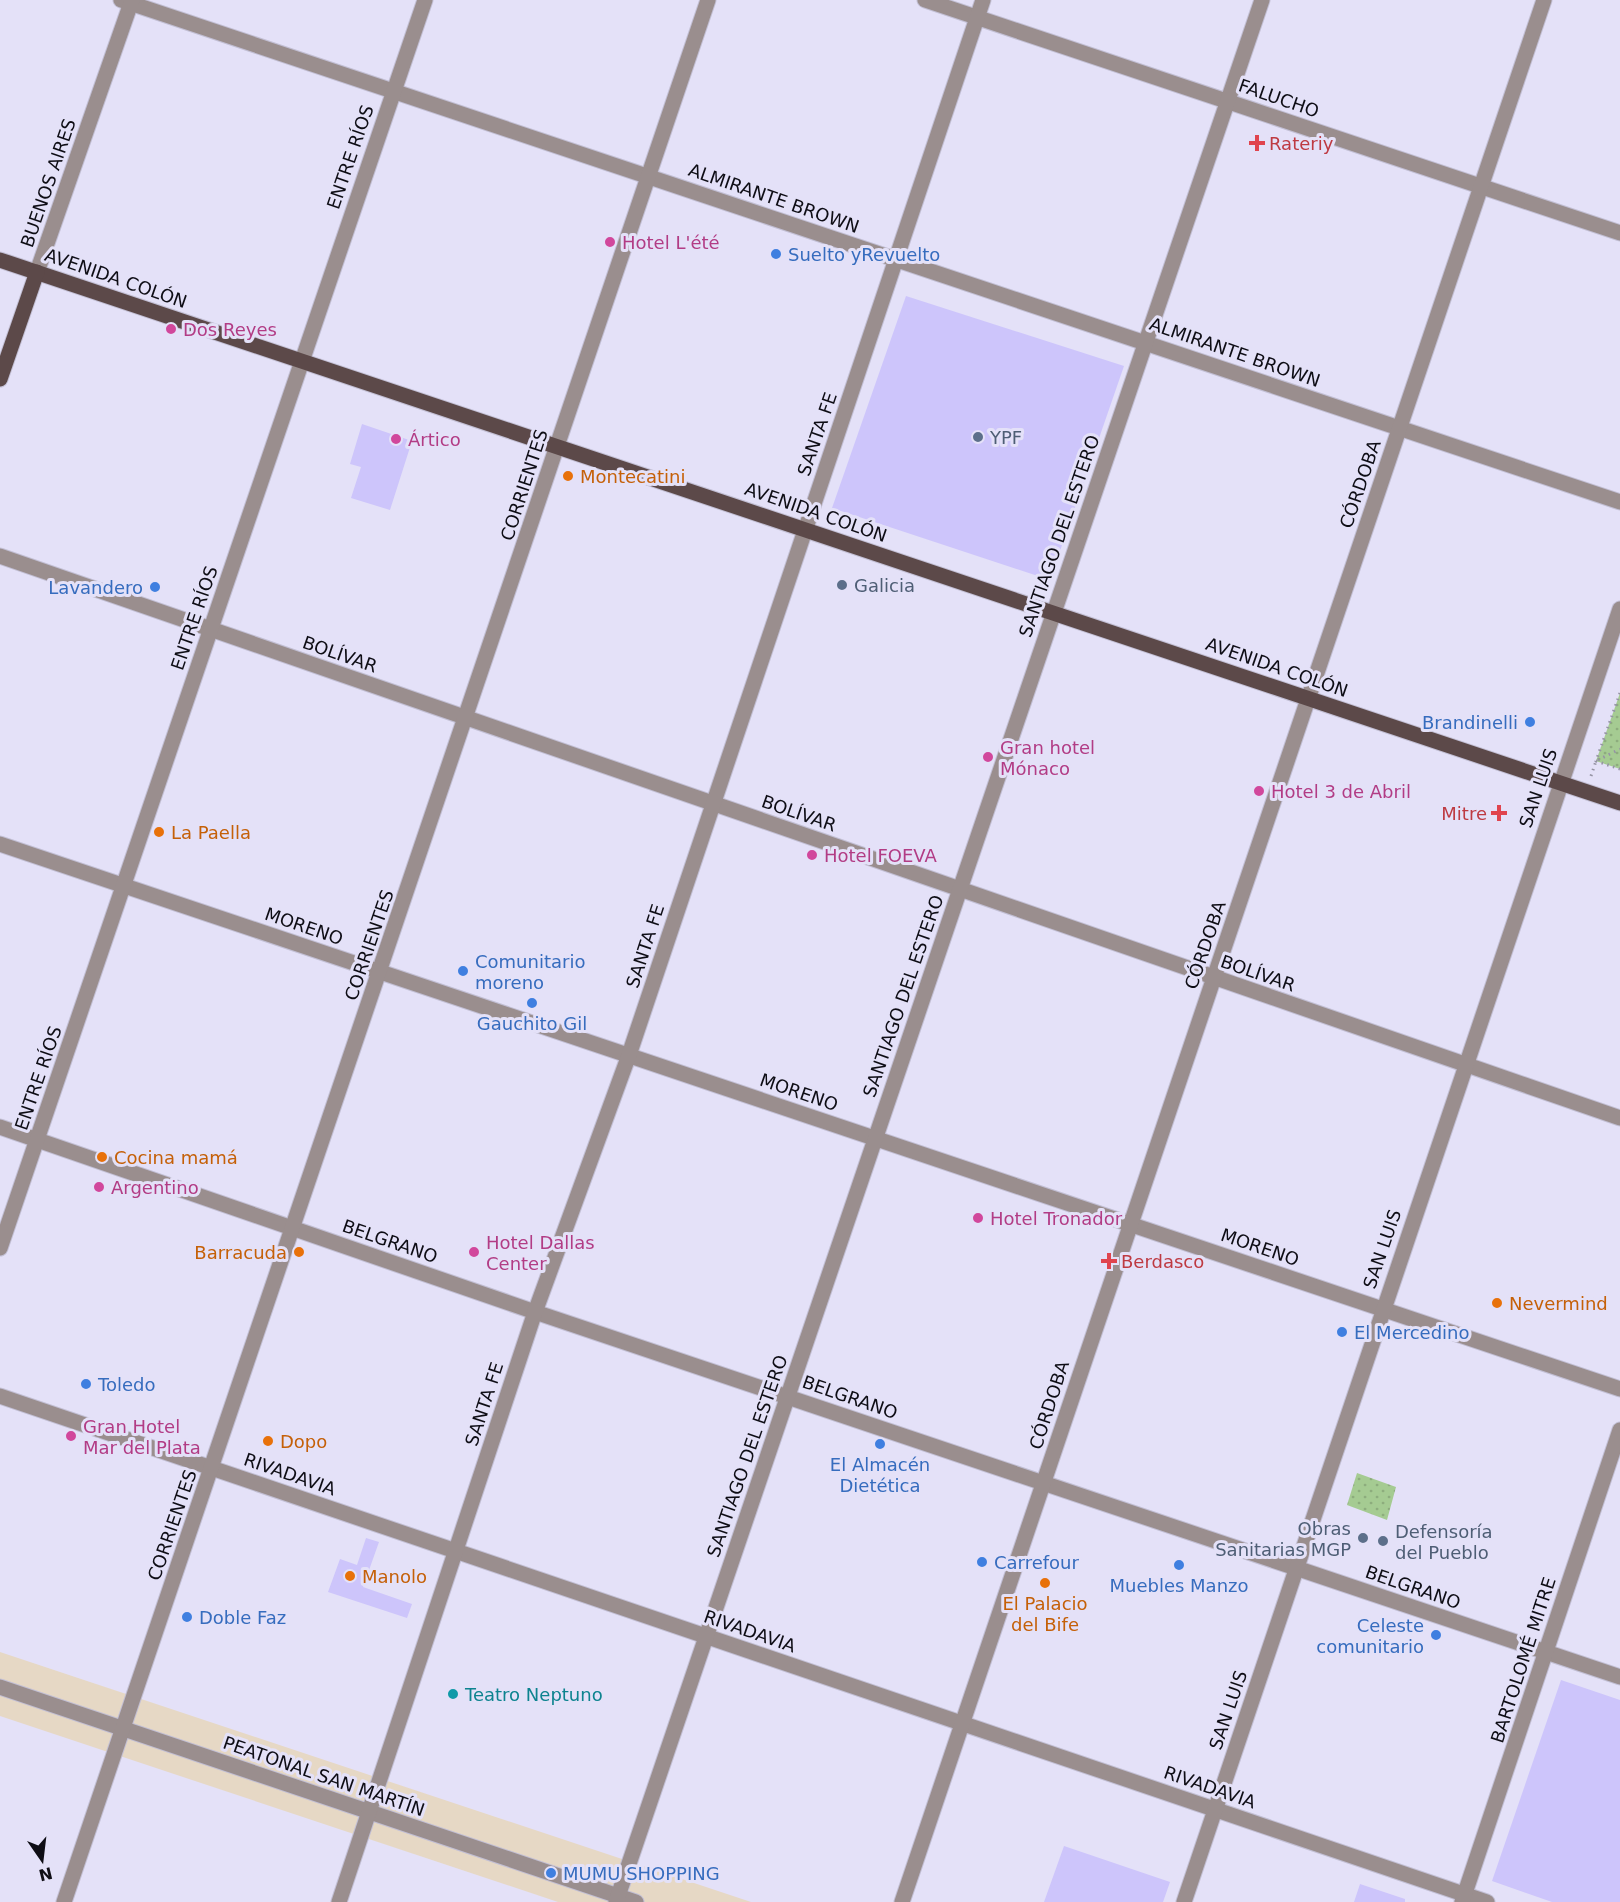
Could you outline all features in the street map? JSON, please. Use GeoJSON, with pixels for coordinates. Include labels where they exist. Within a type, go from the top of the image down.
{"type":"FeatureCollection","features":[{"type":"Feature","properties":{"kind":"main road","name":"AVENIDA COLÓN"},"geometry":{"type":"LineString","coordinates":[[0,260],[1620,803]]}},
{"type":"Feature","properties":{"kind":"main road","name":"BUENOS AIRES"},"geometry":{"type":"LineString","coordinates":[[0,379],[37,272]]}},
{"type":"Feature","properties":{"kind":"street","name":"ENTRE RÍOS"},"geometry":{"type":"LineString","coordinates":[[0,1248],[424,0]]}},
{"type":"Feature","properties":{"kind":"street","name":"CORRIENTES"},"geometry":{"type":"LineString","coordinates":[[64,1902],[381,972],[708,0]]}},
{"type":"Feature","properties":{"kind":"street","name":"FALUCHO"},"geometry":{"type":"LineString","coordinates":[[925,0],[1620,233]]}},
{"type":"Feature","properties":{"kind":"street","name":"SANTA FE"},"geometry":{"type":"LineString","coordinates":[[339,1902],[535,1312],[629,1055],[983,0]]}},
{"type":"Feature","properties":{"kind":"street","name":"SANTIAGO DEL ESTERO"},"geometry":{"type":"LineString","coordinates":[[617,1899],[1262,0]]}},
{"type":"Feature","properties":{"kind":"street","name":"CÓRDOBA"},"geometry":{"type":"LineString","coordinates":[[902,1902],[1129,1224],[1545,0]]}},
{"type":"Feature","properties":{"kind":"street","name":"ALMIRANTE BROWN"},"geometry":{"type":"LineString","coordinates":[[128,1],[1620,502]]}},
{"type":"Feature","properties":{"kind":"street","name":"BUENOS AIRES"},"geometry":{"type":"LineString","coordinates":[[37,272],[128,1]]}},
{"type":"Feature","properties":{"kind":"street","name":"BOLÍVAR"},"geometry":{"type":"LineString","coordinates":[[0,556],[1620,1118]]}},
{"type":"Feature","properties":{"kind":"street","name":"SAN LUIS"},"geometry":{"type":"LineString","coordinates":[[1184,1902],[1382,1309],[1620,609]]}},
{"type":"Feature","properties":{"kind":"street","name":"MORENO"},"geometry":{"type":"LineString","coordinates":[[0,844],[1620,1389]]}},
{"type":"Feature","properties":{"kind":"street","name":"BELGRANO"},"geometry":{"type":"LineString","coordinates":[[0,1127],[535,1312],[1620,1677]]}},
{"type":"Feature","properties":{"kind":"street","name":"RIVADAVIA"},"geometry":{"type":"LineString","coordinates":[[0,1396],[1215,1810],[1464,1898],[1487,1902]]}},
{"type":"Feature","properties":{"kind":"street","name":"BARTOLOMÉ MITRE"},"geometry":{"type":"LineString","coordinates":[[1464,1898],[1620,1430]]}},
{"type":"Feature","properties":{"kind":"street","name":"PEATONAL SAN MARTÍN"},"geometry":{"type":"LineString","coordinates":[[0,1687],[617,1899],[636,1902]]}},
{"type":"Feature","properties":{"kind":"path"},"geometry":{"type":"LineString","coordinates":[[1596,761],[1620,693]]}},
{"type":"Feature","properties":{"kind":"path"},"geometry":{"type":"LineString","coordinates":[[1596,761],[1620,749]]}},
{"type":"Feature","properties":{"kind":"path"},"geometry":{"type":"LineString","coordinates":[[1596,761],[1620,769]]}},
{"type":"Feature","properties":{"kind":"shaded area"},"geometry":{"type":"Polygon","coordinates":[[[0,1652],[751,1902],[558,1902],[0,1716],[0,1652]]]}},
{"type":"Feature","properties":{"kind":"green space"},"geometry":{"type":"Polygon","coordinates":[[[1620,693],[1620,769],[1596,761],[1620,693]]]}},
{"type":"Feature","properties":{"kind":"green space"},"geometry":{"type":"Polygon","coordinates":[[[1357,1473],[1396,1487],[1387,1520],[1347,1505],[1357,1473]]]}},
{"type":"Feature","properties":{"kind":"building","name":"YPF"},"geometry":{"type":"Polygon","coordinates":[[[906,296],[1124,366],[1050,580],[832,508],[906,296]]]}},
{"type":"Feature","properties":{"kind":"building"},"geometry":{"type":"Polygon","coordinates":[[[362,424],[412,441],[390,510],[351,498],[361,467],[350,464],[362,424]]]}},
{"type":"Feature","properties":{"kind":"building","name":"Manolo"},"geometry":{"type":"Polygon","coordinates":[[[366,1538],[379,1542],[363,1587],[412,1604],[407,1618],[328,1592],[340,1559],[357,1565],[366,1538]]]}},
{"type":"Feature","properties":{"kind":"building"},"geometry":{"type":"Polygon","coordinates":[[[1561,1680],[1620,1700],[1620,1902],[1552,1902],[1492,1881],[1561,1680]]]}},
{"type":"Feature","properties":{"kind":"building"},"geometry":{"type":"Polygon","coordinates":[[[1064,1846],[1170,1882],[1163,1902],[1044,1902],[1064,1846]]]}},
{"type":"Feature","properties":{"kind":"building"},"geometry":{"type":"Polygon","coordinates":[[[1360,1884],[1405,1899],[1405,1902],[1354,1902],[1360,1884]]]}},
{"type":"Feature","properties":{"kind":"place","name":"Rateriy"},"geometry":{"type":"Point","coordinates":[1257,143]}},
{"type":"Feature","properties":{"kind":"place","name":"Hotel L'été"},"geometry":{"type":"Point","coordinates":[610,242]}},
{"type":"Feature","properties":{"kind":"place","name":"Suelto yRevuelto"},"geometry":{"type":"Point","coordinates":[776,254]}},
{"type":"Feature","properties":{"kind":"place","name":"Dos Reyes"},"geometry":{"type":"Point","coordinates":[171,329]}},
{"type":"Feature","properties":{"kind":"place","name":"YPF"},"geometry":{"type":"Point","coordinates":[978,437]}},
{"type":"Feature","properties":{"kind":"place","name":"Ártico"},"geometry":{"type":"Point","coordinates":[396,439]}},
{"type":"Feature","properties":{"kind":"place","name":"Montecatini"},"geometry":{"type":"Point","coordinates":[568,476]}},
{"type":"Feature","properties":{"kind":"place","name":"Galicia"},"geometry":{"type":"Point","coordinates":[842,585]}},
{"type":"Feature","properties":{"kind":"place","name":"Lavandero"},"geometry":{"type":"Point","coordinates":[155,587]}},
{"type":"Feature","properties":{"kind":"place","name":"Brandinelli"},"geometry":{"type":"Point","coordinates":[1530,722]}},
{"type":"Feature","properties":{"kind":"place","name":"Gran hotel Mónaco"},"geometry":{"type":"Point","coordinates":[988,757]}},
{"type":"Feature","properties":{"kind":"place","name":"Hotel 3 de Abril"},"geometry":{"type":"Point","coordinates":[1259,791]}},
{"type":"Feature","properties":{"kind":"place","name":"Mitre"},"geometry":{"type":"Point","coordinates":[1499,813]}},
{"type":"Feature","properties":{"kind":"place","name":"La Paella"},"geometry":{"type":"Point","coordinates":[159,832]}},
{"type":"Feature","properties":{"kind":"place","name":"Hotel FOEVA"},"geometry":{"type":"Point","coordinates":[812,855]}},
{"type":"Feature","properties":{"kind":"place","name":"Comunitario moreno"},"geometry":{"type":"Point","coordinates":[463,971]}},
{"type":"Feature","properties":{"kind":"place","name":"Gauchito Gil"},"geometry":{"type":"Point","coordinates":[532,1003]}},
{"type":"Feature","properties":{"kind":"place","name":"Cocina mamá"},"geometry":{"type":"Point","coordinates":[102,1157]}},
{"type":"Feature","properties":{"kind":"place","name":"Argentino"},"geometry":{"type":"Point","coordinates":[99,1187]}},
{"type":"Feature","properties":{"kind":"place","name":"Hotel Tronador"},"geometry":{"type":"Point","coordinates":[978,1218]}},
{"type":"Feature","properties":{"kind":"place","name":"Barracuda"},"geometry":{"type":"Point","coordinates":[299,1252]}},
{"type":"Feature","properties":{"kind":"place","name":"Hotel Dallas Center"},"geometry":{"type":"Point","coordinates":[474,1252]}},
{"type":"Feature","properties":{"kind":"place","name":"Berdasco"},"geometry":{"type":"Point","coordinates":[1109,1261]}},
{"type":"Feature","properties":{"kind":"place","name":"Nevermind"},"geometry":{"type":"Point","coordinates":[1497,1303]}},
{"type":"Feature","properties":{"kind":"place","name":"El Mercedino"},"geometry":{"type":"Point","coordinates":[1342,1332]}},
{"type":"Feature","properties":{"kind":"place","name":"Toledo"},"geometry":{"type":"Point","coordinates":[86,1384]}},
{"type":"Feature","properties":{"kind":"place","name":"Gran Hotel Mar del Plata"},"geometry":{"type":"Point","coordinates":[71,1436]}},
{"type":"Feature","properties":{"kind":"place","name":"Dopo"},"geometry":{"type":"Point","coordinates":[268,1441]}},
{"type":"Feature","properties":{"kind":"place","name":"El Almacén Dietética"},"geometry":{"type":"Point","coordinates":[880,1444]}},
{"type":"Feature","properties":{"kind":"place","name":"Obras Sanitarias MGP"},"geometry":{"type":"Point","coordinates":[1363,1538]}},
{"type":"Feature","properties":{"kind":"place","name":"Defensoría del Pueblo"},"geometry":{"type":"Point","coordinates":[1383,1541]}},
{"type":"Feature","properties":{"kind":"place","name":"Carrefour"},"geometry":{"type":"Point","coordinates":[982,1562]}},
{"type":"Feature","properties":{"kind":"place","name":"Muebles Manzo"},"geometry":{"type":"Point","coordinates":[1179,1565]}},
{"type":"Feature","properties":{"kind":"place","name":"Manolo"},"geometry":{"type":"Point","coordinates":[350,1576]}},
{"type":"Feature","properties":{"kind":"place","name":"El Palacio del Bife"},"geometry":{"type":"Point","coordinates":[1045,1583]}},
{"type":"Feature","properties":{"kind":"place","name":"Doble Faz"},"geometry":{"type":"Point","coordinates":[187,1617]}},
{"type":"Feature","properties":{"kind":"place","name":"Celeste comunitario"},"geometry":{"type":"Point","coordinates":[1436,1635]}},
{"type":"Feature","properties":{"kind":"place","name":"Teatro Neptuno"},"geometry":{"type":"Point","coordinates":[453,1694]}},
{"type":"Feature","properties":{"kind":"place","name":"MUMU SHOPPING"},"geometry":{"type":"Point","coordinates":[551,1873]}}]}
